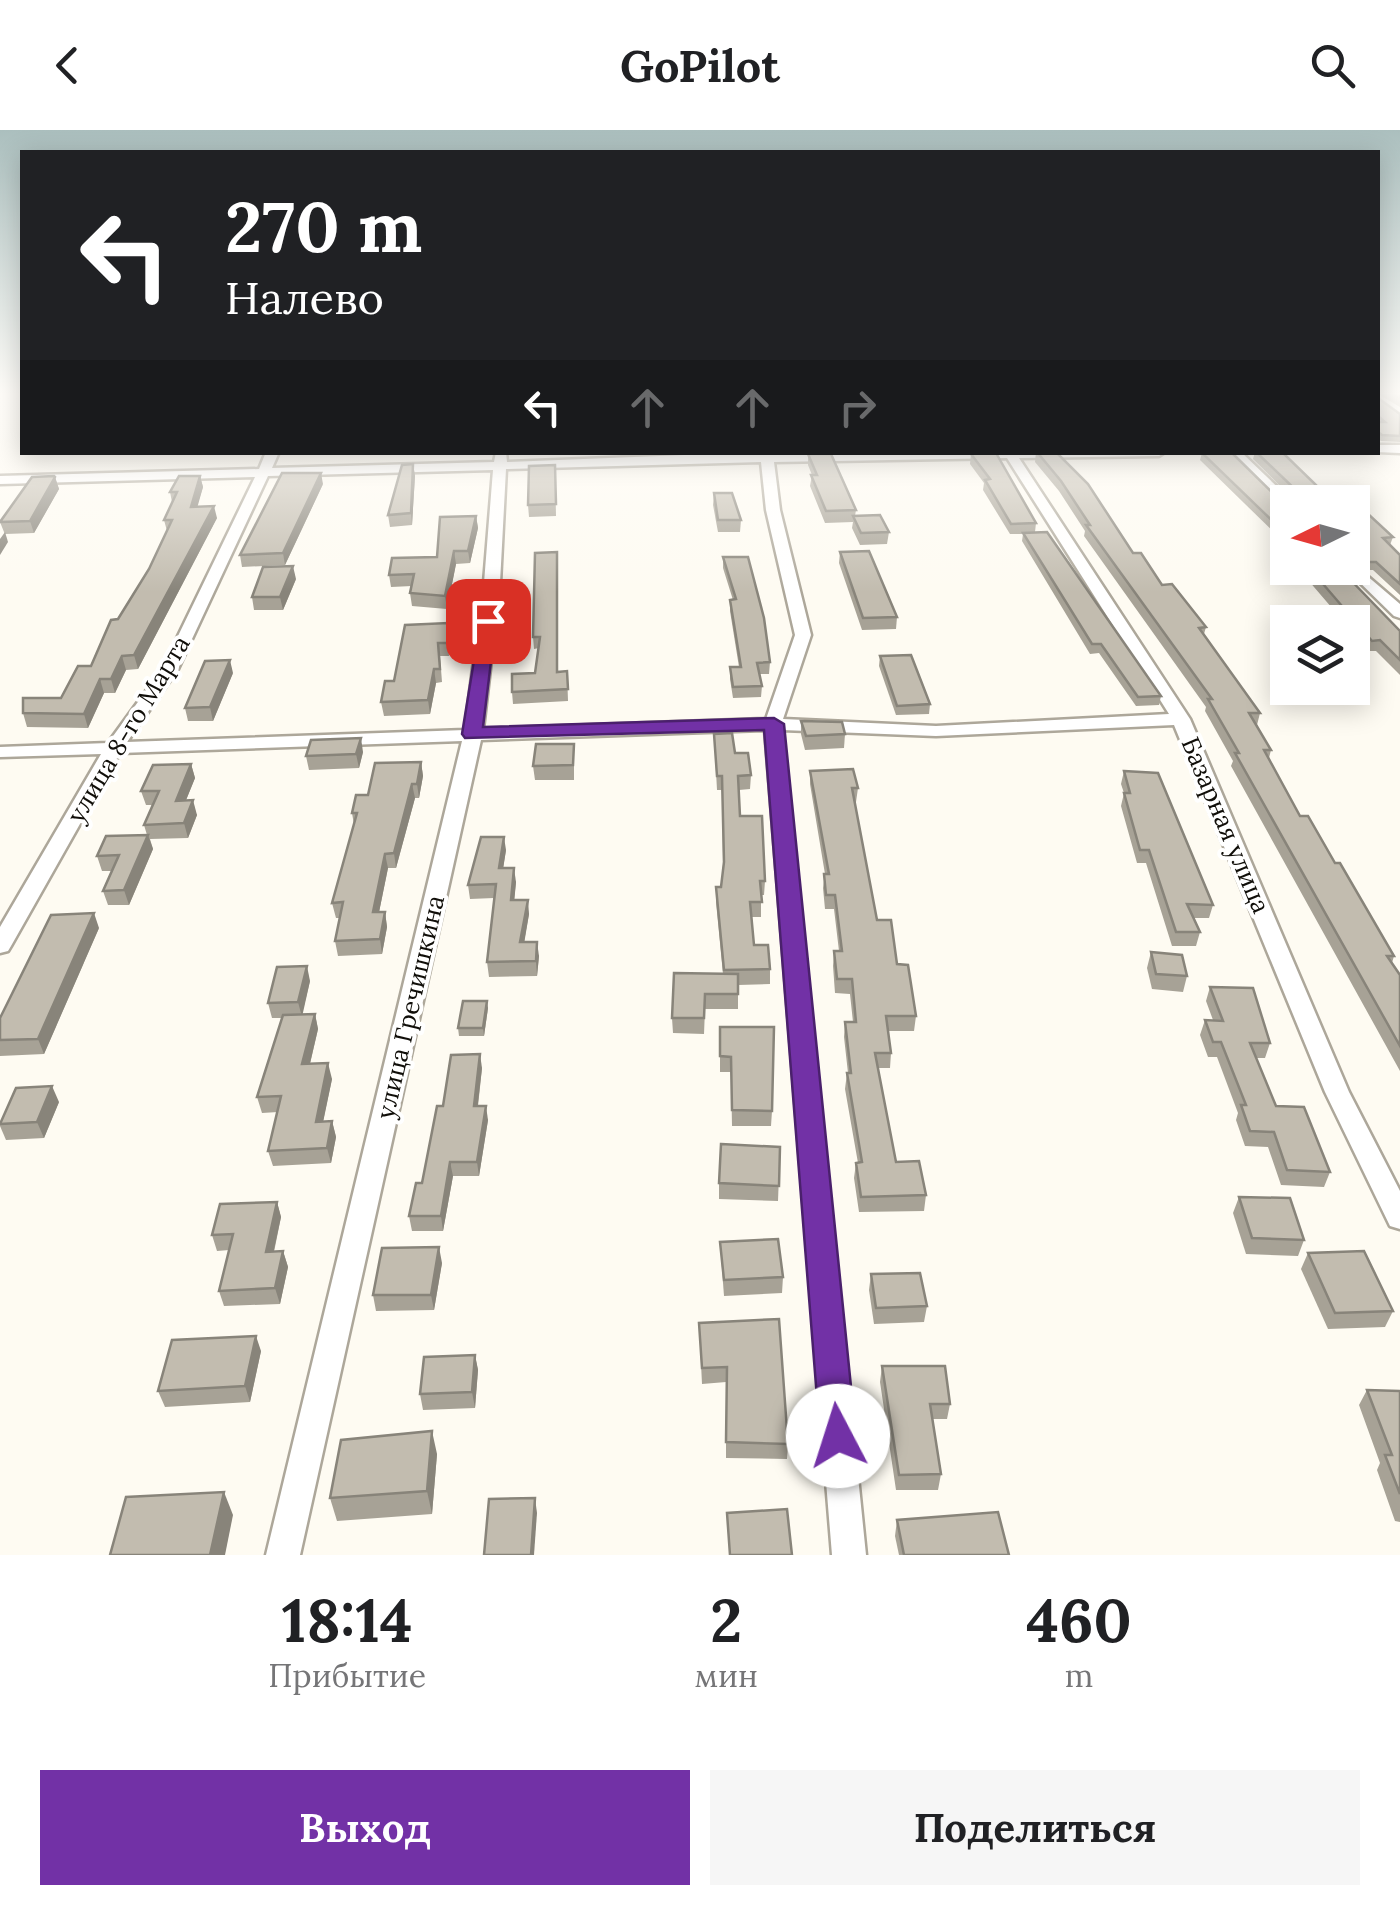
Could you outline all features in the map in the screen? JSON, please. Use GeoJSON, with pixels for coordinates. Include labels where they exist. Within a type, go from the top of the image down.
{"type":"FeatureCollection","features":[{"type":"Feature","properties":{"kind":"street","name":"улица 8-го Марта"},"geometry":{"type":"LineString","coordinates":[[0,946],[113,748],[170,669],[270,458]]}},
{"type":"Feature","properties":{"kind":"street"},"geometry":{"type":"LineString","coordinates":[[0,480],[262,474],[534,458]]}},
{"type":"Feature","properties":{"kind":"street"},"geometry":{"type":"LineString","coordinates":[[767,458],[774,510],[803,635],[774,724],[849,1555]]}},
{"type":"Feature","properties":{"kind":"street","name":"Базарная улица"},"geometry":{"type":"LineString","coordinates":[[1012,458],[1181,719],[1338,1092],[1400,1218]]}},
{"type":"Feature","properties":{"kind":"street"},"geometry":{"type":"LineString","coordinates":[[1240,458],[1270,488]]}},
{"type":"Feature","properties":{"kind":"street","name":"улица Гречишкина"},"geometry":{"type":"LineString","coordinates":[[283,1555],[472,734],[492,583],[501,459]]}},
{"type":"Feature","properties":{"kind":"street"},"geometry":{"type":"LineString","coordinates":[[1370,584],[1400,613]]}},
{"type":"Feature","properties":{"kind":"street"},"geometry":{"type":"LineString","coordinates":[[0,752],[774,724],[936,731],[1181,719]]}},
{"type":"Feature","properties":{"kind":"building"},"geometry":{"type":"Polygon","coordinates":[[[810,458],[833,458],[856,510],[826,511],[811,475],[817,475],[810,458]]]}},
{"type":"Feature","properties":{"kind":"building"},"geometry":{"type":"Polygon","coordinates":[[[974,458],[999,458],[1036,523],[1011,524],[985,480],[990,479],[974,458]]]}},
{"type":"Feature","properties":{"kind":"building"},"geometry":{"type":"Polygon","coordinates":[[[1042,458],[1062,458],[1088,484],[1133,553],[1141,553],[1162,585],[1172,584],[1206,627],[1199,628],[1260,713],[1249,713],[1271,750],[1264,750],[1300,816],[1308,816],[1335,863],[1340,863],[1394,956],[1387,956],[1400,975],[1400,1046],[1235,753],[1239,753],[1208,699],[1212,699],[1086,525],[1090,525],[1042,458]]]}},
{"type":"Feature","properties":{"kind":"building"},"geometry":{"type":"Polygon","coordinates":[[[1208,458],[1238,458],[1270,490],[1270,519],[1208,458]]]}},
{"type":"Feature","properties":{"kind":"building"},"geometry":{"type":"Polygon","coordinates":[[[1263,458],[1289,458],[1316,485],[1291,485],[1263,458]]]}},
{"type":"Feature","properties":{"kind":"building"},"geometry":{"type":"Polygon","coordinates":[[[413,464],[411,513],[388,515],[402,465],[413,464]]]}},
{"type":"Feature","properties":{"kind":"building"},"geometry":{"type":"Polygon","coordinates":[[[555,465],[556,504],[528,505],[529,466],[555,465]]]}},
{"type":"Feature","properties":{"kind":"building"},"geometry":{"type":"Polygon","coordinates":[[[282,473],[321,473],[283,553],[240,555],[282,473]]]}},
{"type":"Feature","properties":{"kind":"building"},"geometry":{"type":"Polygon","coordinates":[[[54,476],[30,521],[0,522],[32,477],[54,476]]]}},
{"type":"Feature","properties":{"kind":"building"},"geometry":{"type":"Polygon","coordinates":[[[179,476],[200,476],[191,507],[214,506],[134,655],[122,656],[111,679],[100,679],[84,714],[23,713],[23,698],[61,698],[78,666],[91,666],[111,620],[118,619],[149,569],[172,520],[164,520],[177,492],[170,492],[179,476]]]}},
{"type":"Feature","properties":{"kind":"building"},"geometry":{"type":"Polygon","coordinates":[[[714,493],[732,493],[741,520],[718,520],[714,493]]]}},
{"type":"Feature","properties":{"kind":"building"},"geometry":{"type":"Polygon","coordinates":[[[880,515],[889,532],[861,533],[853,516],[880,515]]]}},
{"type":"Feature","properties":{"kind":"building"},"geometry":{"type":"Polygon","coordinates":[[[476,516],[468,551],[454,551],[445,596],[410,593],[414,574],[389,575],[392,558],[437,557],[440,517],[476,516]]]}},
{"type":"Feature","properties":{"kind":"building"},"geometry":{"type":"Polygon","coordinates":[[[1370,516],[1393,537],[1383,538],[1400,555],[1400,584],[1376,562],[1370,562],[1370,516]]]}},
{"type":"Feature","properties":{"kind":"building"},"geometry":{"type":"Polygon","coordinates":[[[1047,532],[1161,696],[1138,697],[1101,644],[1092,644],[1023,533],[1047,532]]]}},
{"type":"Feature","properties":{"kind":"building"},"geometry":{"type":"Polygon","coordinates":[[[869,551],[897,617],[863,618],[840,552],[869,551]]]}},
{"type":"Feature","properties":{"kind":"building"},"geometry":{"type":"Polygon","coordinates":[[[557,552],[557,672],[567,671],[568,689],[512,692],[512,674],[535,673],[540,637],[533,637],[535,553],[557,552]]]}},
{"type":"Feature","properties":{"kind":"building"},"geometry":{"type":"Polygon","coordinates":[[[723,557],[748,557],[764,618],[770,662],[757,663],[762,686],[733,687],[730,667],[741,667],[730,600],[736,599],[723,557]]]}},
{"type":"Feature","properties":{"kind":"building"},"geometry":{"type":"Polygon","coordinates":[[[293,566],[280,597],[252,597],[263,567],[293,566]]]}},
{"type":"Feature","properties":{"kind":"building"},"geometry":{"type":"Polygon","coordinates":[[[1324,585],[1355,585],[1400,631],[1400,660],[1380,640],[1370,639],[1370,605],[1341,605],[1324,585]]]}},
{"type":"Feature","properties":{"kind":"building"},"geometry":{"type":"Polygon","coordinates":[[[448,623],[448,643],[438,643],[440,669],[434,669],[428,700],[381,702],[385,681],[394,681],[405,625],[448,623]]]}},
{"type":"Feature","properties":{"kind":"building"},"geometry":{"type":"Polygon","coordinates":[[[911,655],[930,704],[897,706],[880,656],[911,655]]]}},
{"type":"Feature","properties":{"kind":"building"},"geometry":{"type":"Polygon","coordinates":[[[230,660],[210,707],[185,708],[205,661],[230,660]]]}},
{"type":"Feature","properties":{"kind":"building"},"geometry":{"type":"Polygon","coordinates":[[[801,721],[842,722],[845,734],[806,736],[801,721]]]}},
{"type":"Feature","properties":{"kind":"building"},"geometry":{"type":"Polygon","coordinates":[[[732,733],[735,753],[748,753],[751,775],[738,776],[740,816],[762,816],[765,881],[760,881],[762,902],[750,902],[754,945],[768,945],[770,969],[724,970],[716,887],[721,887],[724,862],[722,776],[717,776],[714,734],[732,733]]]}},
{"type":"Feature","properties":{"kind":"building"},"geometry":{"type":"Polygon","coordinates":[[[361,738],[356,754],[306,756],[311,740],[361,738]]]}},
{"type":"Feature","properties":{"kind":"building"},"geometry":{"type":"Polygon","coordinates":[[[536,744],[574,744],[573,765],[533,766],[536,744]]]}},
{"type":"Feature","properties":{"kind":"building"},"geometry":{"type":"Polygon","coordinates":[[[421,762],[394,853],[385,854],[373,912],[385,912],[380,939],[335,941],[343,902],[332,903],[357,813],[352,813],[356,795],[368,795],[375,763],[421,762]]]}},
{"type":"Feature","properties":{"kind":"building"},"geometry":{"type":"Polygon","coordinates":[[[191,764],[176,801],[193,800],[184,823],[144,825],[159,791],[141,791],[153,765],[191,764]]]}},
{"type":"Feature","properties":{"kind":"building"},"geometry":{"type":"Polygon","coordinates":[[[853,769],[858,788],[852,788],[877,920],[891,920],[897,964],[908,965],[916,1016],[886,1016],[891,1053],[875,1053],[896,1162],[919,1161],[926,1195],[861,1197],[856,1163],[862,1162],[847,1073],[851,1073],[845,1022],[856,1022],[852,979],[837,979],[834,951],[842,951],[835,895],[826,895],[824,874],[829,874],[810,771],[853,769]]]}},
{"type":"Feature","properties":{"kind":"building"},"geometry":{"type":"Polygon","coordinates":[[[1124,771],[1158,773],[1213,905],[1187,904],[1200,932],[1176,932],[1149,850],[1140,850],[1124,793],[1130,793],[1124,771]]]}},
{"type":"Feature","properties":{"kind":"building"},"geometry":{"type":"Polygon","coordinates":[[[148,835],[124,890],[103,891],[119,855],[97,856],[106,836],[148,835]]]}},
{"type":"Feature","properties":{"kind":"building"},"geometry":{"type":"Polygon","coordinates":[[[481,837],[504,837],[499,868],[514,868],[511,900],[528,900],[520,942],[537,942],[536,961],[487,962],[496,884],[468,885],[481,837]]]}},
{"type":"Feature","properties":{"kind":"building"},"geometry":{"type":"Polygon","coordinates":[[[94,913],[38,1039],[0,1040],[0,1018],[51,915],[94,913]]]}},
{"type":"Feature","properties":{"kind":"building"},"geometry":{"type":"Polygon","coordinates":[[[1151,952],[1182,955],[1187,976],[1156,974],[1151,952]]]}},
{"type":"Feature","properties":{"kind":"building"},"geometry":{"type":"Polygon","coordinates":[[[307,966],[298,1002],[268,1003],[277,967],[307,966]]]}},
{"type":"Feature","properties":{"kind":"building"},"geometry":{"type":"Polygon","coordinates":[[[674,973],[738,974],[738,994],[705,994],[704,1018],[672,1018],[674,973]]]}},
{"type":"Feature","properties":{"kind":"building"},"geometry":{"type":"Polygon","coordinates":[[[1210,987],[1253,988],[1270,1043],[1250,1043],[1276,1106],[1304,1107],[1330,1172],[1287,1170],[1274,1132],[1250,1131],[1241,1105],[1246,1105],[1221,1042],[1213,1042],[1205,1020],[1223,1021],[1210,987]]]}},
{"type":"Feature","properties":{"kind":"building"},"geometry":{"type":"Polygon","coordinates":[[[463,1001],[487,1001],[483,1028],[458,1028],[463,1001]]]}},
{"type":"Feature","properties":{"kind":"building"},"geometry":{"type":"Polygon","coordinates":[[[315,1014],[302,1064],[328,1063],[316,1122],[332,1121],[327,1148],[268,1151],[281,1096],[257,1097],[283,1015],[315,1014]]]}},
{"type":"Feature","properties":{"kind":"building"},"geometry":{"type":"Polygon","coordinates":[[[720,1027],[774,1027],[772,1111],[732,1110],[731,1057],[720,1056],[720,1027]]]}},
{"type":"Feature","properties":{"kind":"building"},"geometry":{"type":"Polygon","coordinates":[[[480,1054],[474,1106],[486,1106],[477,1162],[450,1162],[441,1216],[409,1216],[416,1183],[422,1183],[437,1106],[443,1106],[451,1055],[480,1054]]]}},
{"type":"Feature","properties":{"kind":"building"},"geometry":{"type":"Polygon","coordinates":[[[52,1086],[37,1122],[0,1124],[16,1088],[52,1086]]]}},
{"type":"Feature","properties":{"kind":"building"},"geometry":{"type":"Polygon","coordinates":[[[721,1144],[780,1147],[779,1186],[719,1183],[721,1144]]]}},
{"type":"Feature","properties":{"kind":"building"},"geometry":{"type":"Polygon","coordinates":[[[1239,1197],[1290,1198],[1304,1240],[1252,1238],[1239,1197]]]}},
{"type":"Feature","properties":{"kind":"building"},"geometry":{"type":"Polygon","coordinates":[[[277,1202],[266,1252],[283,1251],[275,1288],[219,1291],[233,1234],[212,1235],[220,1204],[277,1202]]]}},
{"type":"Feature","properties":{"kind":"building"},"geometry":{"type":"Polygon","coordinates":[[[778,1239],[783,1277],[724,1280],[720,1242],[778,1239]]]}},
{"type":"Feature","properties":{"kind":"building"},"geometry":{"type":"Polygon","coordinates":[[[439,1247],[431,1295],[373,1295],[382,1248],[439,1247]]]}},
{"type":"Feature","properties":{"kind":"building"},"geometry":{"type":"Polygon","coordinates":[[[1364,1251],[1393,1311],[1335,1313],[1308,1253],[1364,1251]]]}},
{"type":"Feature","properties":{"kind":"building"},"geometry":{"type":"Polygon","coordinates":[[[920,1273],[927,1306],[876,1308],[871,1274],[920,1273]]]}},
{"type":"Feature","properties":{"kind":"building"},"geometry":{"type":"Polygon","coordinates":[[[779,1319],[788,1444],[726,1442],[727,1367],[702,1368],[699,1323],[779,1319]]]}},
{"type":"Feature","properties":{"kind":"building"},"geometry":{"type":"Polygon","coordinates":[[[256,1336],[245,1386],[158,1391],[172,1340],[256,1336]]]}},
{"type":"Feature","properties":{"kind":"building"},"geometry":{"type":"Polygon","coordinates":[[[475,1355],[472,1392],[420,1394],[424,1357],[475,1355]]]}},
{"type":"Feature","properties":{"kind":"building"},"geometry":{"type":"Polygon","coordinates":[[[882,1366],[945,1366],[950,1404],[930,1404],[941,1474],[899,1475],[882,1366]]]}},
{"type":"Feature","properties":{"kind":"building"},"geometry":{"type":"Polygon","coordinates":[[[1367,1390],[1400,1391],[1400,1494],[1385,1455],[1392,1455],[1367,1390]]]}},
{"type":"Feature","properties":{"kind":"building"},"geometry":{"type":"Polygon","coordinates":[[[432,1431],[427,1491],[330,1498],[341,1440],[432,1431]]]}},
{"type":"Feature","properties":{"kind":"building"},"geometry":{"type":"Polygon","coordinates":[[[224,1492],[210,1555],[110,1555],[126,1497],[224,1492]]]}},
{"type":"Feature","properties":{"kind":"building"},"geometry":{"type":"Polygon","coordinates":[[[535,1498],[531,1555],[484,1555],[489,1499],[535,1498]]]}},
{"type":"Feature","properties":{"kind":"building"},"geometry":{"type":"Polygon","coordinates":[[[787,1509],[792,1555],[730,1555],[727,1513],[787,1509]]]}},
{"type":"Feature","properties":{"kind":"building"},"geometry":{"type":"Polygon","coordinates":[[[998,1512],[1009,1555],[904,1555],[897,1520],[998,1512]]]}},
{"type":"Feature","properties":{"kind":"route"},"geometry":{"type":"LineString","coordinates":[[488,621],[472,734],[774,724],[838,1436]]}}]}
